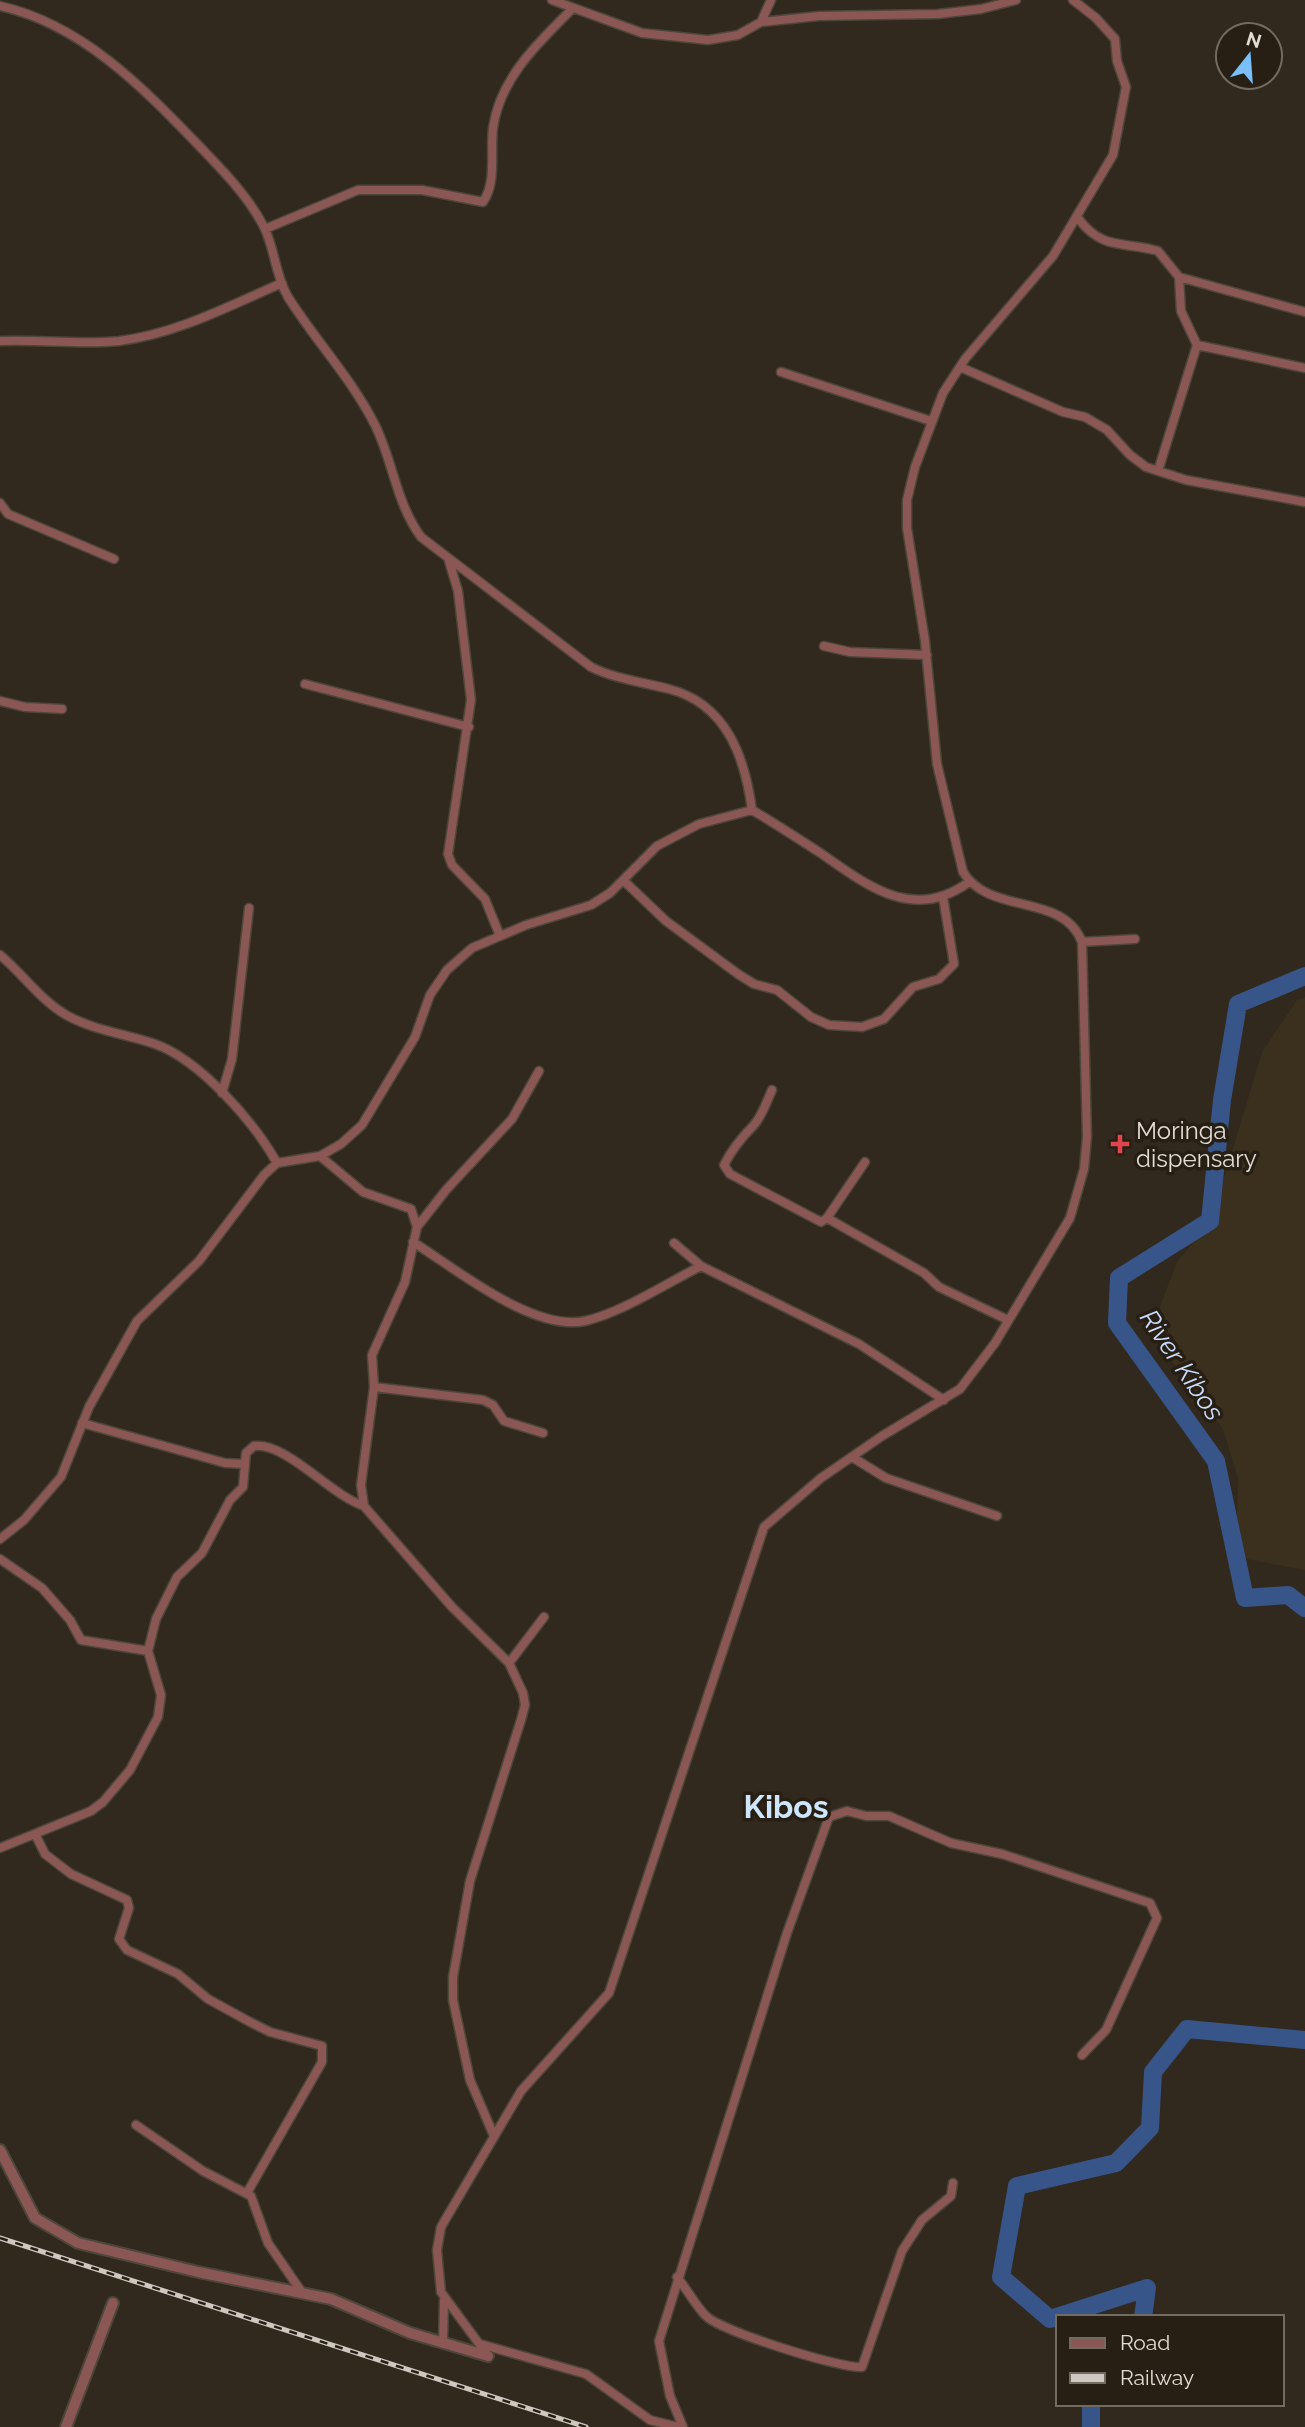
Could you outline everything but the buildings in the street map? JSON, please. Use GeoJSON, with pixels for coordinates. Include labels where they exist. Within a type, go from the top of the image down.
{"type":"FeatureCollection","features":[{"type":"Feature","properties":{"kind":"street"},"geometry":{"type":"LineString","coordinates":[[552,0],[642,33],[708,40],[738,35],[761,22],[819,16],[938,14],[981,9],[1016,0]]}},
{"type":"Feature","properties":{"kind":"street"},"geometry":{"type":"LineString","coordinates":[[761,22],[771,0]]}},
{"type":"Feature","properties":{"kind":"street"},"geometry":{"type":"LineString","coordinates":[[443,2344],[444,2300],[437,2272],[441,2227],[494,2136],[534,2075],[609,1993],[764,1527],[821,1478],[944,1400],[972,1377],[1070,1218],[1084,1169],[1088,1091],[1082,942],[1071,922],[1061,916],[994,896],[969,882],[958,858],[937,764],[927,655],[906,514],[910,483],[943,393],[960,367],[1053,257],[1113,155],[1126,87],[1117,61],[1115,39],[1096,18],[1073,0]]}},
{"type":"Feature","properties":{"kind":"street"},"geometry":{"type":"LineString","coordinates":[[0,6],[55,26],[134,79],[243,194],[265,229],[282,283],[299,316],[373,422],[386,448],[409,520],[421,537],[591,667],[602,673],[673,690],[693,699],[718,720],[736,741],[747,769],[752,810]]}},
{"type":"Feature","properties":{"kind":"street"},"geometry":{"type":"LineString","coordinates":[[265,229],[358,190],[422,190],[483,202],[492,170],[493,128],[521,60],[572,9]]}},
{"type":"Feature","properties":{"kind":"street"},"geometry":{"type":"LineString","coordinates":[[1078,218],[1087,231],[1106,243],[1158,251],[1179,277],[1305,312]]}},
{"type":"Feature","properties":{"kind":"street"},"geometry":{"type":"LineString","coordinates":[[1158,471],[1197,345],[1181,311],[1179,277]]}},
{"type":"Feature","properties":{"kind":"street"},"geometry":{"type":"LineString","coordinates":[[0,341],[58,344],[120,341],[181,327],[282,283]]}},
{"type":"Feature","properties":{"kind":"street"},"geometry":{"type":"LineString","coordinates":[[1197,345],[1305,368]]}},
{"type":"Feature","properties":{"kind":"street"},"geometry":{"type":"LineString","coordinates":[[960,367],[1063,412],[1085,417],[1107,430],[1130,455],[1158,471],[1186,480],[1305,502]]}},
{"type":"Feature","properties":{"kind":"street"},"geometry":{"type":"LineString","coordinates":[[781,372],[931,421]]}},
{"type":"Feature","properties":{"kind":"street"},"geometry":{"type":"LineString","coordinates":[[0,503],[8,514],[114,559]]}},
{"type":"Feature","properties":{"kind":"street"},"geometry":{"type":"LineString","coordinates":[[449,561],[458,591],[468,662],[469,727],[448,854],[452,865],[485,899],[500,936]]}},
{"type":"Feature","properties":{"kind":"street"},"geometry":{"type":"LineString","coordinates":[[824,646],[849,652],[927,655]]}},
{"type":"Feature","properties":{"kind":"street"},"geometry":{"type":"LineString","coordinates":[[305,684],[469,727]]}},
{"type":"Feature","properties":{"kind":"street"},"geometry":{"type":"LineString","coordinates":[[0,701],[25,707],[62,709]]}},
{"type":"Feature","properties":{"kind":"street"},"geometry":{"type":"LineString","coordinates":[[0,1539],[11,1533],[52,1491],[66,1468],[82,1423],[137,1321],[199,1261],[277,1163],[320,1156],[351,1136],[371,1114],[415,1037],[430,995],[447,970],[472,948],[591,905],[610,893],[647,853],[683,831],[752,810],[877,890],[917,900],[943,897],[969,882]]}},
{"type":"Feature","properties":{"kind":"street"},"geometry":{"type":"LineString","coordinates":[[623,880],[666,920],[746,980],[778,990],[818,1022],[846,1027],[862,1027],[884,1019],[913,987],[939,979],[954,964],[943,897]]}},
{"type":"Feature","properties":{"kind":"street"},"geometry":{"type":"LineString","coordinates":[[222,1093],[232,1059],[249,908]]}},
{"type":"Feature","properties":{"kind":"street"},"geometry":{"type":"LineString","coordinates":[[1082,942],[1135,939]]}},
{"type":"Feature","properties":{"kind":"street"},"geometry":{"type":"LineString","coordinates":[[0,955],[66,1015],[92,1027],[170,1051],[222,1093],[265,1142],[277,1163]]}},
{"type":"Feature","properties":{"kind":"street"},"geometry":{"type":"LineString","coordinates":[[364,1506],[363,1461],[374,1387],[372,1355],[404,1282],[417,1227],[471,1161],[512,1119],[540,1071]]}},
{"type":"Feature","properties":{"kind":"street"},"geometry":{"type":"LineString","coordinates":[[772,1090],[755,1124],[739,1140],[726,1161],[730,1174],[816,1222],[827,1218],[864,1162]]}},
{"type":"Feature","properties":{"kind":"street"},"geometry":{"type":"LineString","coordinates":[[320,1156],[363,1192],[411,1209],[417,1227]]}},
{"type":"Feature","properties":{"kind":"street"},"geometry":{"type":"LineString","coordinates":[[827,1218],[924,1273],[939,1287],[1009,1320]]}},
{"type":"Feature","properties":{"kind":"street"},"geometry":{"type":"LineString","coordinates":[[413,1242],[509,1303],[551,1321],[586,1321],[701,1266]]}},
{"type":"Feature","properties":{"kind":"street"},"geometry":{"type":"LineString","coordinates":[[674,1242],[701,1266],[859,1344],[944,1400]]}},
{"type":"Feature","properties":{"kind":"street"},"geometry":{"type":"LineString","coordinates":[[374,1387],[484,1400],[493,1405],[504,1421],[543,1433]]}},
{"type":"Feature","properties":{"kind":"street"},"geometry":{"type":"LineString","coordinates":[[82,1423],[225,1463],[244,1464]]}},
{"type":"Feature","properties":{"kind":"street"},"geometry":{"type":"LineString","coordinates":[[0,1848],[91,1811],[103,1802],[145,1746],[162,1703],[148,1651],[156,1619],[173,1583],[202,1553],[230,1500],[243,1487],[246,1452],[254,1446],[262,1445],[286,1455],[330,1489],[364,1506],[443,1598],[509,1663],[525,1705],[470,1881],[460,1923],[453,1977],[453,2000],[470,2080],[494,2136]]}},
{"type":"Feature","properties":{"kind":"street"},"geometry":{"type":"LineString","coordinates":[[852,1457],[887,1478],[997,1516]]}},
{"type":"Feature","properties":{"kind":"street"},"geometry":{"type":"LineString","coordinates":[[0,1559],[42,1588],[70,1620],[81,1640],[148,1651]]}},
{"type":"Feature","properties":{"kind":"street"},"geometry":{"type":"LineString","coordinates":[[509,1663],[544,1617]]}},
{"type":"Feature","properties":{"kind":"street"},"geometry":{"type":"LineString","coordinates":[[680,2427],[670,2396],[659,2341],[677,2277],[824,1825],[836,1812],[889,1816],[951,1843],[1002,1854],[1150,1903],[1155,1910],[1157,1924],[1106,2030],[1082,2055]]}},
{"type":"Feature","properties":{"kind":"street"},"geometry":{"type":"LineString","coordinates":[[35,1834],[45,1854],[71,1874],[127,1899],[129,1908],[119,1940],[127,1950],[178,1974],[208,1999],[270,2032],[322,2046],[322,2062],[247,2193]]}},
{"type":"Feature","properties":{"kind":"street"},"geometry":{"type":"LineString","coordinates":[[136,2125],[203,2171],[247,2193],[255,2201],[268,2243],[301,2291]]}},
{"type":"Feature","properties":{"kind":"street"},"geometry":{"type":"LineString","coordinates":[[0,2150],[35,2218],[78,2243],[198,2272],[331,2299],[443,2344],[488,2356]]}},
{"type":"Feature","properties":{"kind":"street"},"geometry":{"type":"LineString","coordinates":[[677,2277],[706,2316],[715,2321],[760,2341],[862,2367],[902,2251],[922,2220],[951,2196],[953,2183]]}},
{"type":"Feature","properties":{"kind":"street"},"geometry":{"type":"LineString","coordinates":[[444,2300],[459,2315],[488,2356]]}},
{"type":"Feature","properties":{"kind":"street"},"geometry":{"type":"LineString","coordinates":[[66,2427],[113,2303]]}},
{"type":"Feature","properties":{"kind":"street"},"geometry":{"type":"LineString","coordinates":[[480,2343],[586,2374],[650,2420],[680,2427]]}},
{"type":"Feature","properties":{"kind":"shaded area"},"geometry":{"type":"Polygon","coordinates":[[[1305,997],[1305,1570],[1236,1557],[1238,1478],[1223,1429],[1150,1332],[1177,1262],[1211,1221],[1262,1052],[1297,1000],[1305,997]]]}},
{"type":"Feature","properties":{"kind":"waterway","name":"River Kibos"},"geometry":{"type":"LineString","coordinates":[[1305,976],[1238,1004],[1222,1100],[1210,1221],[1119,1278],[1117,1323],[1216,1461],[1245,1598],[1288,1595],[1305,1608]]}},
{"type":"Feature","properties":{"kind":"waterway","name":"River Kibos"},"geometry":{"type":"LineString","coordinates":[[1056,2317],[1050,2319],[1001,2277],[1017,2186],[1116,2163],[1150,2128],[1153,2072],[1187,2029],[1305,2040]]}},
{"type":"Feature","properties":{"kind":"waterway","name":"River Kibos"},"geometry":{"type":"LineString","coordinates":[[1063,2315],[1147,2288],[1143,2315]]}},
{"type":"Feature","properties":{"kind":"waterway","name":"River Kibos"},"geometry":{"type":"LineString","coordinates":[[1091,2406],[1091,2427]]}},
{"type":"Feature","properties":{"kind":"railway"},"geometry":{"type":"LineString","coordinates":[[0,2238],[586,2427]]}},
{"type":"Feature","properties":{"kind":"place","name":"Moringa dispensary"},"geometry":{"type":"Point","coordinates":[1120,1144]}},
{"type":"Feature","properties":{"kind":"district","name":"Kibos"},"geometry":{"type":"Point","coordinates":[786,1806]}}]}
